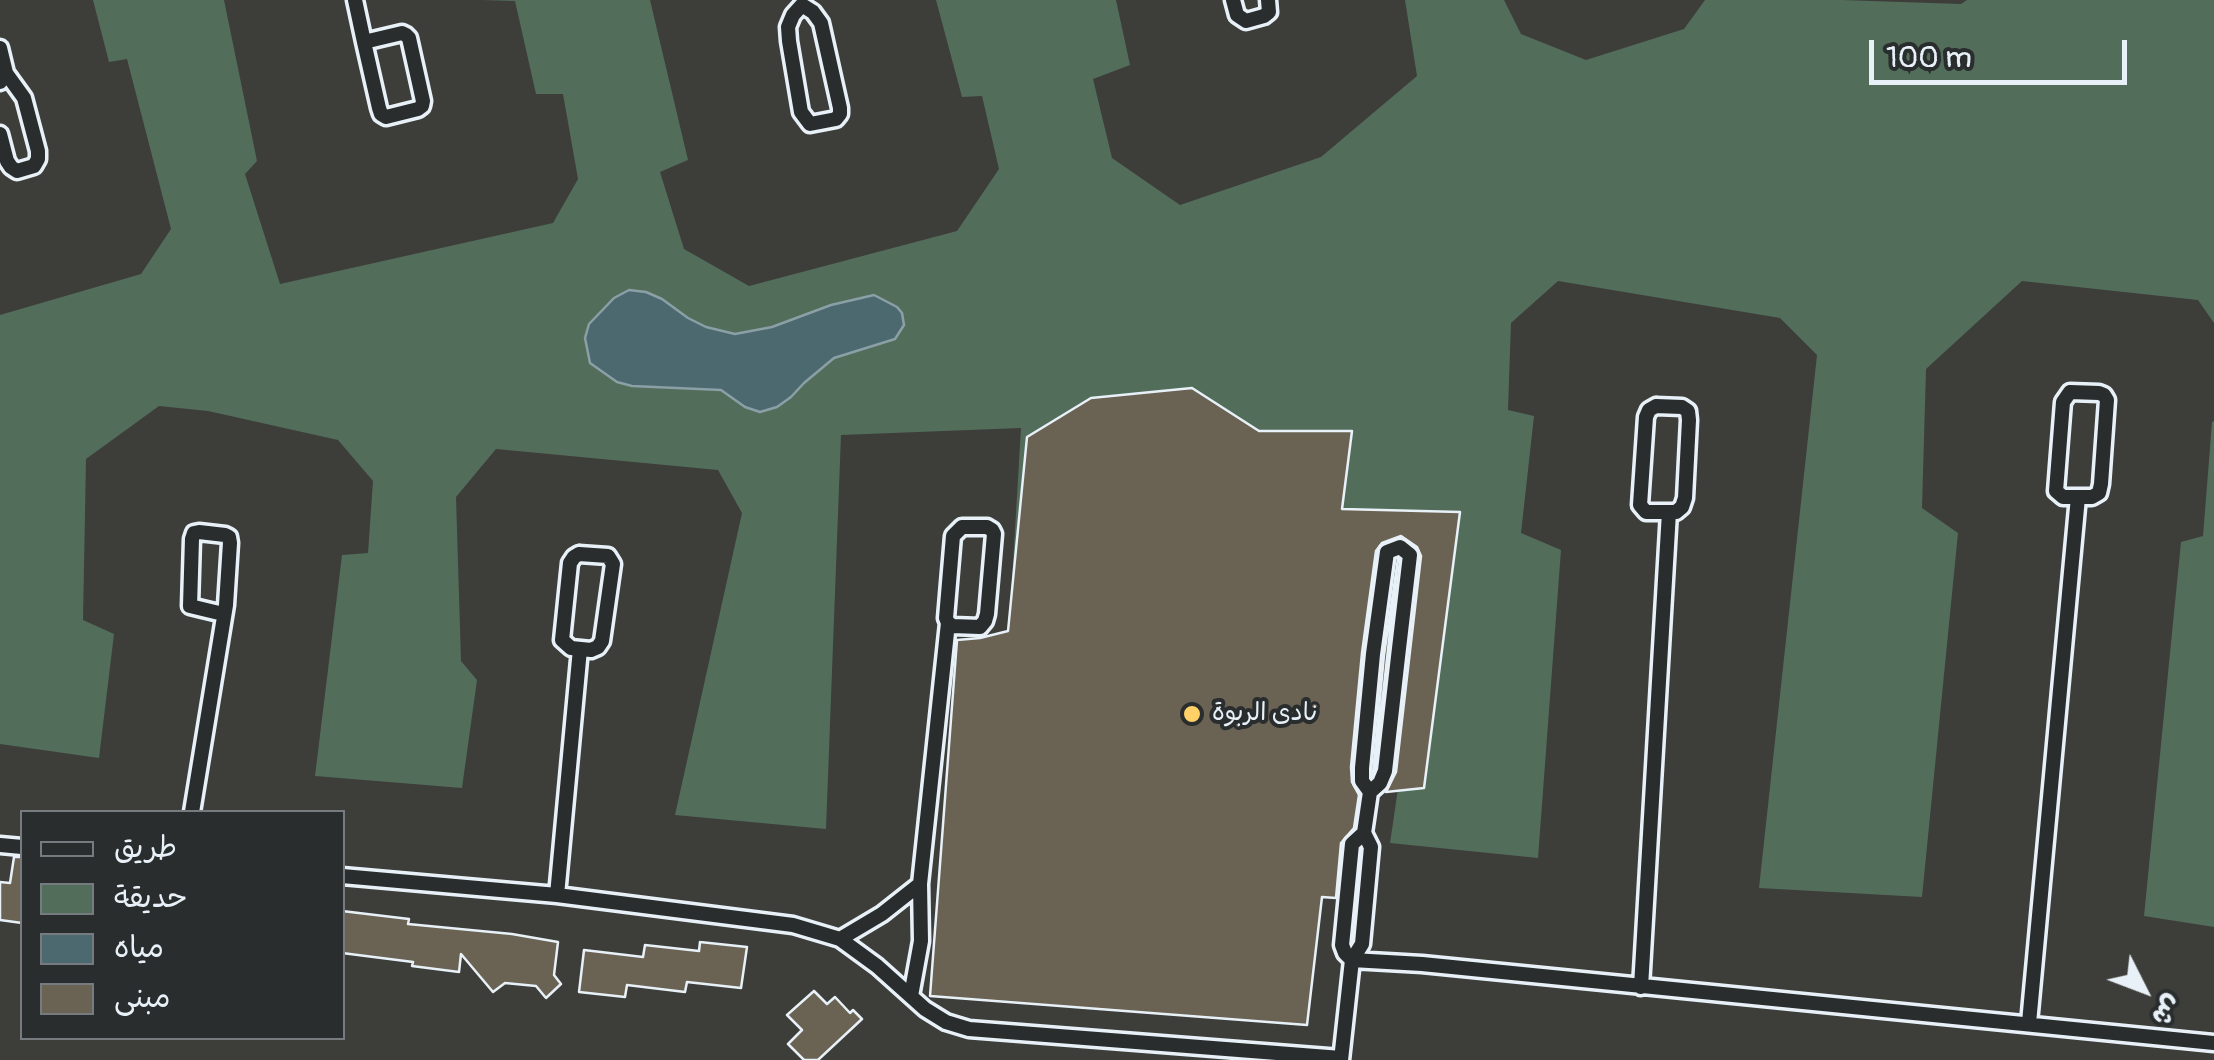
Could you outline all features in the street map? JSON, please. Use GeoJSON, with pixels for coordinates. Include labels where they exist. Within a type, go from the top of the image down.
{"type":"FeatureCollection","features":[{"type":"Feature","properties":{"kind":"street"},"geometry":{"type":"LineString","coordinates":[[356,0],[364,42],[382,114],[422,106],[409,38],[402,33],[364,42]]}},
{"type":"Feature","properties":{"kind":"street"},"geometry":{"type":"LineString","coordinates":[[1233,0],[1237,15],[1246,21],[1269,12],[1268,0]]}},
{"type":"Feature","properties":{"kind":"street"},"geometry":{"type":"LineString","coordinates":[[802,2],[820,23],[840,108],[836,119],[810,124],[801,112],[788,28],[802,2]]}},
{"type":"Feature","properties":{"kind":"street"},"geometry":{"type":"LineString","coordinates":[[0,48],[3,78],[24,98],[38,152],[34,166],[18,171],[11,167],[0,134]]}},
{"type":"Feature","properties":{"kind":"street"},"geometry":{"type":"LineString","coordinates":[[2070,392],[2099,392],[2107,400],[2101,484],[2099,493],[2092,498],[2078,497],[2063,497],[2056,491],[2063,402],[2070,392]]}},
{"type":"Feature","properties":{"kind":"street"},"geometry":{"type":"LineString","coordinates":[[1656,406],[1682,407],[1688,411],[1690,420],[1685,498],[1682,508],[1669,512],[1646,512],[1640,504],[1646,417],[1648,410],[1656,406]]}},
{"type":"Feature","properties":{"kind":"street"},"geometry":{"type":"LineString","coordinates":[[2029,1024],[2078,497]]}},
{"type":"Feature","properties":{"kind":"street"},"geometry":{"type":"LineString","coordinates":[[1642,987],[1669,512]]}},
{"type":"Feature","properties":{"kind":"street"},"geometry":{"type":"LineString","coordinates":[[911,996],[920,942],[920,884],[954,536],[962,527],[988,528],[994,534],[985,622],[980,627],[953,626],[948,622]]}},
{"type":"Feature","properties":{"kind":"street"},"geometry":{"type":"LineString","coordinates":[[192,810],[224,611],[227,590],[229,537],[198,532],[192,539],[190,606],[224,611]]}},
{"type":"Feature","properties":{"kind":"street"},"geometry":{"type":"LineString","coordinates":[[1370,792],[1362,781],[1362,768],[1373,654],[1388,552],[1400,547],[1410,555],[1385,771],[1370,792],[1364,833],[1352,844],[1350,860],[1342,944],[1352,960],[2214,1042]]}},
{"type":"Feature","properties":{"kind":"street"},"geometry":{"type":"LineString","coordinates":[[579,554],[608,556],[612,564],[602,641],[592,650],[580,649],[571,648],[562,640],[570,564],[579,554]]}},
{"type":"Feature","properties":{"kind":"street"},"geometry":{"type":"LineString","coordinates":[[558,895],[580,649]]}},
{"type":"Feature","properties":{"kind":"street"},"geometry":{"type":"LineString","coordinates":[[1373,654],[1398,657]]}},
{"type":"Feature","properties":{"kind":"street"},"geometry":{"type":"LineString","coordinates":[[345,876],[558,895],[793,925],[840,940],[877,966],[925,1009],[946,1022],[969,1029],[1341,1059],[1352,960]]}},
{"type":"Feature","properties":{"kind":"street"},"geometry":{"type":"LineString","coordinates":[[840,940],[920,884]]}},
{"type":"Feature","properties":{"kind":"green space"},"geometry":{"type":"Polygon","coordinates":[[[93,0],[224,0],[257,161],[245,174],[280,284],[553,223],[578,179],[563,94],[536,94],[515,1],[481,0],[650,0],[688,160],[660,172],[684,249],[749,286],[957,231],[999,169],[982,96],[962,97],[936,0],[1116,0],[1130,65],[1093,79],[1112,158],[1180,205],[1321,157],[1417,76],[1405,0],[1504,0],[1521,34],[1586,60],[1684,29],[1705,0],[1961,4],[1967,0],[2214,0],[2214,323],[2198,300],[2022,281],[1926,369],[1922,508],[1958,533],[1922,897],[1759,888],[1817,355],[1780,318],[1558,281],[1511,323],[1508,410],[1534,416],[1521,533],[1561,550],[1538,858],[1390,843],[1431,565],[1406,541],[1341,534],[1008,648],[1021,428],[841,435],[826,829],[675,815],[742,513],[718,470],[496,449],[456,497],[461,661],[477,680],[462,788],[315,776],[342,555],[368,553],[373,481],[338,440],[208,411],[159,406],[86,459],[83,620],[114,634],[99,758],[0,744],[0,315],[141,274],[171,229],[127,59],[109,62],[93,0]]]}},
{"type":"Feature","properties":{"kind":"green space"},"geometry":{"type":"Polygon","coordinates":[[[2214,421],[2214,927],[2144,916],[2181,542],[2203,536],[2214,421]]]}},
{"type":"Feature","properties":{"kind":"water"},"geometry":{"type":"Polygon","coordinates":[[[629,290],[646,292],[706,327],[735,334],[772,327],[831,305],[874,295],[897,307],[904,325],[895,339],[834,358],[791,397],[760,412],[745,407],[721,390],[617,382],[590,363],[585,338],[589,324],[614,298],[629,290]]]}},
{"type":"Feature","properties":{"kind":"building","name":"نادى الربوة"},"geometry":{"type":"Polygon","coordinates":[[[1192,388],[1259,431],[1352,431],[1342,509],[1460,512],[1424,788],[1386,792],[1396,772],[1421,556],[1417,547],[1401,536],[1382,543],[1376,551],[1351,767],[1352,782],[1359,795],[1354,828],[1341,843],[1336,898],[1322,897],[1307,1025],[930,996],[957,640],[1008,631],[1027,437],[1091,398],[1192,388]]]}},
{"type":"Feature","properties":{"kind":"building"},"geometry":{"type":"Polygon","coordinates":[[[1398,559],[1375,768],[1373,773],[1384,655],[1398,559]]]}},
{"type":"Feature","properties":{"kind":"building"},"geometry":{"type":"Polygon","coordinates":[[[14,857],[20,857],[20,923],[0,920],[0,882],[10,883],[14,857]]]}},
{"type":"Feature","properties":{"kind":"building"},"geometry":{"type":"Polygon","coordinates":[[[345,911],[409,919],[408,924],[558,942],[554,975],[561,984],[546,998],[536,986],[505,983],[493,992],[461,954],[459,972],[412,966],[413,962],[345,953],[345,911]]]}},
{"type":"Feature","properties":{"kind":"building"},"geometry":{"type":"Polygon","coordinates":[[[700,942],[747,947],[741,988],[687,982],[685,992],[627,985],[625,997],[579,992],[584,950],[643,957],[645,945],[699,951],[700,942]]]}},
{"type":"Feature","properties":{"kind":"building"},"geometry":{"type":"Polygon","coordinates":[[[814,991],[827,1004],[835,997],[862,1019],[818,1060],[804,1060],[788,1044],[802,1030],[787,1015],[814,991]]]}},
{"type":"Feature","properties":{"kind":"place","name":"نادى الربوة"},"geometry":{"type":"Point","coordinates":[1192,714]}}]}
